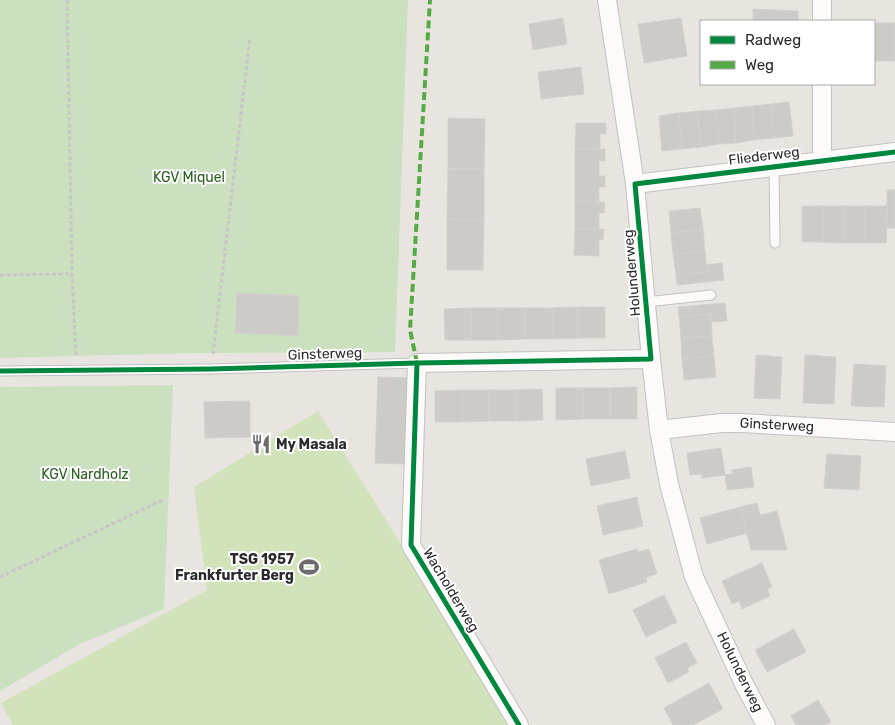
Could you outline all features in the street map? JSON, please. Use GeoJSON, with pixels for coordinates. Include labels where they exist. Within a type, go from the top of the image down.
{"type":"FeatureCollection","features":[{"type":"Feature","properties":{"kind":"street","name":"Holunderweg"},"geometry":{"type":"LineString","coordinates":[[607,0],[635,184],[651,360],[659,430],[669,484],[694,577],[744,684],[766,725]]}},
{"type":"Feature","properties":{"kind":"street"},"geometry":{"type":"LineString","coordinates":[[822,0],[822,20]]}},
{"type":"Feature","properties":{"kind":"street"},"geometry":{"type":"LineString","coordinates":[[822,85],[822,160]]}},
{"type":"Feature","properties":{"kind":"street","name":"Fliederweg"},"geometry":{"type":"LineString","coordinates":[[635,184],[895,152]]}},
{"type":"Feature","properties":{"kind":"street","name":"Ginsterweg"},"geometry":{"type":"LineString","coordinates":[[417,363],[651,360]]}},
{"type":"Feature","properties":{"kind":"street","name":"Wacholderweg"},"geometry":{"type":"LineString","coordinates":[[417,363],[411,545],[519,725]]}},
{"type":"Feature","properties":{"kind":"street","name":"Ginsterweg"},"geometry":{"type":"LineString","coordinates":[[659,430],[722,423],[741,423],[895,432]]}},
{"type":"Feature","properties":{"kind":"lane"},"geometry":{"type":"LineString","coordinates":[[774,166],[775,243]]}},
{"type":"Feature","properties":{"kind":"lane"},"geometry":{"type":"LineString","coordinates":[[646,302],[711,295]]}},
{"type":"Feature","properties":{"kind":"lane","name":"Ginsterweg"},"geometry":{"type":"LineString","coordinates":[[0,371],[211,369],[417,363]]}},
{"type":"Feature","properties":{"kind":"path"},"geometry":{"type":"LineString","coordinates":[[73,0],[67,0],[72,274],[76,370]]}},
{"type":"Feature","properties":{"kind":"path"},"geometry":{"type":"LineString","coordinates":[[211,369],[250,37]]}},
{"type":"Feature","properties":{"kind":"path"},"geometry":{"type":"LineString","coordinates":[[0,275],[72,274]]}},
{"type":"Feature","properties":{"kind":"path"},"geometry":{"type":"LineString","coordinates":[[0,577],[165,500]]}},
{"type":"Feature","properties":{"kind":"green space","name":"KGV Miquel"},"geometry":{"type":"Polygon","coordinates":[[[0,0],[408,0],[395,352],[194,353],[0,358],[0,0]]]}},
{"type":"Feature","properties":{"kind":"green space","name":"KGV Nardholz"},"geometry":{"type":"Polygon","coordinates":[[[173,385],[164,609],[80,644],[0,691],[0,387],[173,385]]]}},
{"type":"Feature","properties":{"kind":"green space","name":"TSG 1957 Frankfurter Berg"},"geometry":{"type":"Polygon","coordinates":[[[318,411],[401,544],[507,725],[13,725],[1,703],[207,590],[194,487],[318,411]]]}},
{"type":"Feature","properties":{"kind":"building"},"geometry":{"type":"Polygon","coordinates":[[[753,9],[798,11],[798,20],[753,20],[753,9]]]}},
{"type":"Feature","properties":{"kind":"building"},"geometry":{"type":"Polygon","coordinates":[[[563,18],[567,44],[533,50],[529,24],[563,18]]]}},
{"type":"Feature","properties":{"kind":"building"},"geometry":{"type":"Polygon","coordinates":[[[681,18],[687,56],[644,63],[638,24],[681,18]]]}},
{"type":"Feature","properties":{"kind":"building"},"geometry":{"type":"Polygon","coordinates":[[[875,23],[895,23],[895,61],[875,61],[875,23]]]}},
{"type":"Feature","properties":{"kind":"building"},"geometry":{"type":"Polygon","coordinates":[[[581,67],[584,94],[541,99],[538,72],[581,67]]]}},
{"type":"Feature","properties":{"kind":"building"},"geometry":{"type":"Polygon","coordinates":[[[789,102],[793,136],[774,138],[771,104],[789,102]]]}},
{"type":"Feature","properties":{"kind":"building"},"geometry":{"type":"Polygon","coordinates":[[[771,104],[774,138],[754,140],[752,106],[771,104]]]}},
{"type":"Feature","properties":{"kind":"building"},"geometry":{"type":"Polygon","coordinates":[[[752,106],[754,140],[736,143],[734,108],[752,106]]]}},
{"type":"Feature","properties":{"kind":"building"},"geometry":{"type":"Polygon","coordinates":[[[734,108],[736,143],[719,144],[716,110],[734,108]]]}},
{"type":"Feature","properties":{"kind":"building"},"geometry":{"type":"Polygon","coordinates":[[[716,110],[719,144],[701,147],[697,111],[716,110]]]}},
{"type":"Feature","properties":{"kind":"building"},"geometry":{"type":"Polygon","coordinates":[[[697,111],[701,147],[682,149],[679,113],[697,111]]]}},
{"type":"Feature","properties":{"kind":"building"},"geometry":{"type":"Polygon","coordinates":[[[679,113],[682,149],[662,151],[659,116],[679,113]]]}},
{"type":"Feature","properties":{"kind":"building"},"geometry":{"type":"Polygon","coordinates":[[[448,118],[485,119],[484,169],[448,169],[448,118]]]}},
{"type":"Feature","properties":{"kind":"building"},"geometry":{"type":"Polygon","coordinates":[[[576,123],[606,123],[606,134],[600,134],[600,149],[575,149],[576,123]]]}},
{"type":"Feature","properties":{"kind":"building"},"geometry":{"type":"Polygon","coordinates":[[[575,149],[605,149],[605,161],[599,161],[599,176],[575,176],[575,149]]]}},
{"type":"Feature","properties":{"kind":"building"},"geometry":{"type":"Polygon","coordinates":[[[448,169],[484,169],[484,220],[447,219],[448,169]]]}},
{"type":"Feature","properties":{"kind":"building"},"geometry":{"type":"Polygon","coordinates":[[[575,176],[605,176],[605,187],[599,187],[599,202],[575,202],[575,176]]]}},
{"type":"Feature","properties":{"kind":"building"},"geometry":{"type":"Polygon","coordinates":[[[887,190],[895,190],[895,228],[887,228],[887,190]]]}},
{"type":"Feature","properties":{"kind":"building"},"geometry":{"type":"Polygon","coordinates":[[[575,202],[605,202],[604,213],[599,213],[599,229],[575,229],[575,202]]]}},
{"type":"Feature","properties":{"kind":"building"},"geometry":{"type":"Polygon","coordinates":[[[802,206],[823,206],[823,242],[802,242],[802,206]]]}},
{"type":"Feature","properties":{"kind":"building"},"geometry":{"type":"Polygon","coordinates":[[[823,206],[844,206],[844,243],[823,242],[823,206]]]}},
{"type":"Feature","properties":{"kind":"building"},"geometry":{"type":"Polygon","coordinates":[[[844,206],[865,206],[865,243],[844,243],[844,206]]]}},
{"type":"Feature","properties":{"kind":"building"},"geometry":{"type":"Polygon","coordinates":[[[865,206],[887,206],[886,243],[865,243],[865,206]]]}},
{"type":"Feature","properties":{"kind":"building"},"geometry":{"type":"Polygon","coordinates":[[[700,208],[703,229],[671,233],[669,211],[700,208]]]}},
{"type":"Feature","properties":{"kind":"building"},"geometry":{"type":"Polygon","coordinates":[[[447,219],[484,220],[483,270],[447,270],[447,219]]]}},
{"type":"Feature","properties":{"kind":"building"},"geometry":{"type":"Polygon","coordinates":[[[575,229],[604,229],[603,240],[599,239],[599,256],[574,255],[575,229]]]}},
{"type":"Feature","properties":{"kind":"building"},"geometry":{"type":"Polygon","coordinates":[[[703,229],[705,251],[673,254],[671,233],[703,229]]]}},
{"type":"Feature","properties":{"kind":"building"},"geometry":{"type":"Polygon","coordinates":[[[705,251],[707,272],[676,275],[673,254],[705,251]]]}},
{"type":"Feature","properties":{"kind":"building"},"geometry":{"type":"Polygon","coordinates":[[[722,263],[724,280],[677,285],[676,275],[707,272],[706,265],[722,263]]]}},
{"type":"Feature","properties":{"kind":"building"},"geometry":{"type":"Polygon","coordinates":[[[237,293],[299,296],[298,336],[235,333],[237,293]]]}},
{"type":"Feature","properties":{"kind":"building"},"geometry":{"type":"Polygon","coordinates":[[[725,303],[727,321],[711,322],[711,314],[679,317],[678,307],[725,303]]]}},
{"type":"Feature","properties":{"kind":"building"},"geometry":{"type":"Polygon","coordinates":[[[578,307],[578,338],[552,339],[552,308],[578,307]]]}},
{"type":"Feature","properties":{"kind":"building"},"geometry":{"type":"Polygon","coordinates":[[[578,307],[605,307],[605,338],[578,338],[578,307]]]}},
{"type":"Feature","properties":{"kind":"building"},"geometry":{"type":"Polygon","coordinates":[[[471,308],[471,340],[445,340],[444,309],[471,308]]]}},
{"type":"Feature","properties":{"kind":"building"},"geometry":{"type":"Polygon","coordinates":[[[471,308],[498,308],[498,340],[471,340],[471,308]]]}},
{"type":"Feature","properties":{"kind":"building"},"geometry":{"type":"Polygon","coordinates":[[[498,308],[525,308],[525,339],[498,340],[498,308]]]}},
{"type":"Feature","properties":{"kind":"building"},"geometry":{"type":"Polygon","coordinates":[[[525,308],[552,308],[552,339],[525,339],[525,308]]]}},
{"type":"Feature","properties":{"kind":"building"},"geometry":{"type":"Polygon","coordinates":[[[711,314],[712,336],[681,338],[679,317],[711,314]]]}},
{"type":"Feature","properties":{"kind":"building"},"geometry":{"type":"Polygon","coordinates":[[[712,336],[714,356],[682,359],[681,338],[712,336]]]}},
{"type":"Feature","properties":{"kind":"building"},"geometry":{"type":"Polygon","coordinates":[[[756,355],[782,357],[780,399],[754,398],[756,355]]]}},
{"type":"Feature","properties":{"kind":"building"},"geometry":{"type":"Polygon","coordinates":[[[805,355],[836,357],[834,404],[803,403],[805,355]]]}},
{"type":"Feature","properties":{"kind":"building"},"geometry":{"type":"Polygon","coordinates":[[[714,356],[716,377],[684,380],[682,359],[714,356]]]}},
{"type":"Feature","properties":{"kind":"building"},"geometry":{"type":"Polygon","coordinates":[[[854,364],[886,366],[884,407],[851,406],[854,364]]]}},
{"type":"Feature","properties":{"kind":"building"},"geometry":{"type":"Polygon","coordinates":[[[378,377],[407,378],[404,464],[375,463],[378,377]]]}},
{"type":"Feature","properties":{"kind":"building"},"geometry":{"type":"Polygon","coordinates":[[[637,387],[637,419],[610,419],[610,388],[637,387]]]}},
{"type":"Feature","properties":{"kind":"building"},"geometry":{"type":"Polygon","coordinates":[[[556,388],[583,388],[583,419],[556,420],[556,388]]]}},
{"type":"Feature","properties":{"kind":"building"},"geometry":{"type":"Polygon","coordinates":[[[583,388],[610,388],[610,419],[583,419],[583,388]]]}},
{"type":"Feature","properties":{"kind":"building"},"geometry":{"type":"Polygon","coordinates":[[[542,389],[543,420],[516,421],[516,390],[542,389]]]}},
{"type":"Feature","properties":{"kind":"building"},"geometry":{"type":"Polygon","coordinates":[[[462,390],[462,422],[435,422],[435,391],[462,390]]]}},
{"type":"Feature","properties":{"kind":"building"},"geometry":{"type":"Polygon","coordinates":[[[462,390],[489,390],[489,421],[462,422],[462,390]]]}},
{"type":"Feature","properties":{"kind":"building"},"geometry":{"type":"Polygon","coordinates":[[[489,390],[516,390],[516,421],[489,421],[489,390]]]}},
{"type":"Feature","properties":{"kind":"building"},"geometry":{"type":"Polygon","coordinates":[[[250,401],[250,437],[205,438],[204,402],[250,401]]]}},
{"type":"Feature","properties":{"kind":"building"},"geometry":{"type":"Polygon","coordinates":[[[721,448],[725,475],[702,478],[702,474],[690,475],[687,453],[721,448]]]}},
{"type":"Feature","properties":{"kind":"building"},"geometry":{"type":"Polygon","coordinates":[[[625,451],[630,478],[591,486],[586,459],[625,451]]]}},
{"type":"Feature","properties":{"kind":"building"},"geometry":{"type":"Polygon","coordinates":[[[827,454],[861,456],[859,490],[824,488],[827,454]]]}},
{"type":"Feature","properties":{"kind":"building"},"geometry":{"type":"Polygon","coordinates":[[[751,467],[754,487],[727,490],[725,475],[732,474],[732,470],[751,467]]]}},
{"type":"Feature","properties":{"kind":"building"},"geometry":{"type":"Polygon","coordinates":[[[637,497],[643,526],[603,535],[597,506],[637,497]]]}},
{"type":"Feature","properties":{"kind":"building"},"geometry":{"type":"Polygon","coordinates":[[[757,503],[760,515],[777,511],[787,550],[751,550],[740,507],[757,503]]]}},
{"type":"Feature","properties":{"kind":"building"},"geometry":{"type":"Polygon","coordinates":[[[740,507],[747,533],[707,544],[700,518],[740,507]]]}},
{"type":"Feature","properties":{"kind":"building"},"geometry":{"type":"Polygon","coordinates":[[[637,549],[638,552],[649,549],[657,574],[646,577],[647,582],[609,594],[599,560],[637,549]]]}},
{"type":"Feature","properties":{"kind":"building"},"geometry":{"type":"Polygon","coordinates":[[[762,563],[772,587],[767,589],[770,596],[742,609],[739,601],[732,604],[722,581],[762,563]]]}},
{"type":"Feature","properties":{"kind":"building"},"geometry":{"type":"Polygon","coordinates":[[[664,595],[677,622],[646,637],[633,610],[664,595]]]}},
{"type":"Feature","properties":{"kind":"building"},"geometry":{"type":"Polygon","coordinates":[[[794,629],[806,652],[767,672],[755,650],[794,629]]]}},
{"type":"Feature","properties":{"kind":"building"},"geometry":{"type":"Polygon","coordinates":[[[686,642],[697,663],[687,668],[689,672],[668,683],[655,658],[686,642]]]}},
{"type":"Feature","properties":{"kind":"building"},"geometry":{"type":"Polygon","coordinates":[[[709,683],[723,709],[693,725],[673,725],[664,708],[709,683]]]}},
{"type":"Feature","properties":{"kind":"building"},"geometry":{"type":"Polygon","coordinates":[[[818,700],[831,722],[825,725],[796,725],[791,716],[818,700]]]}},
{"type":"Feature","properties":{"kind":"marked path"},"geometry":{"type":"LineString","coordinates":[[417,363],[410,330],[430,0]]}},
{"type":"Feature","properties":{"kind":"cycle path"},"geometry":{"type":"LineString","coordinates":[[0,371],[211,369],[651,359],[635,184],[895,152]]}},
{"type":"Feature","properties":{"kind":"cycle path"},"geometry":{"type":"LineString","coordinates":[[417,363],[411,545],[519,725]]}},
{"type":"Feature","properties":{"kind":"place","name":"My Masala"},"geometry":{"type":"Point","coordinates":[261,444]}},
{"type":"Feature","properties":{"kind":"place","name":"TSG 1957 Frankfurter Berg"},"geometry":{"type":"Point","coordinates":[309,567]}}]}
